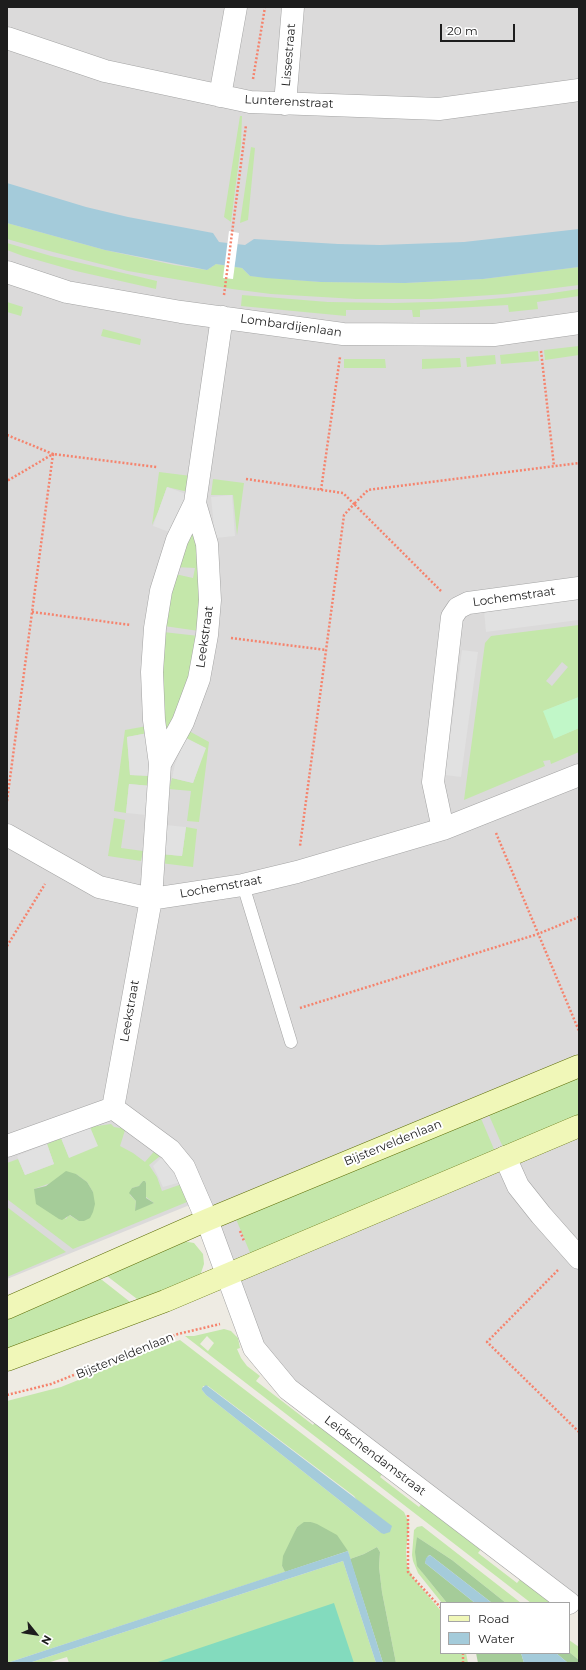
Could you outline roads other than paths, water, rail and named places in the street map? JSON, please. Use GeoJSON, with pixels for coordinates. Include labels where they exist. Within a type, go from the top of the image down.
{"type":"FeatureCollection","features":[{"type":"Feature","properties":{"kind":"street"},"geometry":{"type":"LineString","coordinates":[[220,96],[236,7]]}},
{"type":"Feature","properties":{"kind":"street","name":"Lissestraat"},"geometry":{"type":"LineString","coordinates":[[285,104],[293,7]]}},
{"type":"Feature","properties":{"kind":"street","name":"Lunterenstraat"},"geometry":{"type":"LineString","coordinates":[[7,38],[105,71],[250,102],[438,109],[579,90]]}},
{"type":"Feature","properties":{"kind":"street","name":"Lombardijenlaan"},"geometry":{"type":"LineString","coordinates":[[7,272],[67,292],[181,312],[343,334],[494,335],[579,323]]}},
{"type":"Feature","properties":{"kind":"street","name":"Leekstraat"},"geometry":{"type":"LineString","coordinates":[[113,1108],[151,899],[160,764],[154,720],[152,672],[155,628],[161,591],[177,540],[195,503],[222,317]]}},
{"type":"Feature","properties":{"kind":"street","name":"Leekstraat"},"geometry":{"type":"LineString","coordinates":[[160,764],[183,722],[199,679],[207,635],[210,600],[207,544],[195,503]]}},
{"type":"Feature","properties":{"kind":"street","name":"Lochemstraat"},"geometry":{"type":"LineString","coordinates":[[443,829],[433,782],[452,617],[458,608],[468,603],[579,588]]}},
{"type":"Feature","properties":{"kind":"street","name":"Lochemstraat"},"geometry":{"type":"LineString","coordinates":[[7,835],[99,887],[151,899],[243,885],[297,872],[443,829],[579,775]]}},
{"type":"Feature","properties":{"kind":"street","name":"Bijsterveldenlaan"},"geometry":{"type":"LineString","coordinates":[[7,1308],[207,1220],[579,1066]]}},
{"type":"Feature","properties":{"kind":"street"},"geometry":{"type":"LineString","coordinates":[[7,1146],[113,1108],[170,1150],[184,1167],[228,1273]]}},
{"type":"Feature","properties":{"kind":"street"},"geometry":{"type":"LineString","coordinates":[[7,1360],[165,1300],[579,1126]]}},
{"type":"Feature","properties":{"kind":"street"},"geometry":{"type":"LineString","coordinates":[[505,1157],[518,1186],[577,1256]]}},
{"type":"Feature","properties":{"kind":"street","name":"Leidschendamstraat"},"geometry":{"type":"LineString","coordinates":[[228,1273],[254,1348],[288,1389],[568,1602]]}},
{"type":"Feature","properties":{"kind":"street","name":"Leidschendamstraat"},"geometry":{"type":"LineString","coordinates":[[570,1604],[579,1611]]}},
{"type":"Feature","properties":{"kind":"lane"},"geometry":{"type":"LineString","coordinates":[[243,885],[291,1042]]}},
{"type":"Feature","properties":{"kind":"water"},"geometry":{"type":"Polygon","coordinates":[[[7,183],[86,207],[128,217],[213,233],[219,242],[245,245],[254,239],[380,245],[464,242],[579,229],[579,267],[483,279],[405,283],[321,282],[266,278],[250,276],[242,268],[216,264],[207,270],[105,250],[7,223],[7,183]]]}},
{"type":"Feature","properties":{"kind":"water"},"geometry":{"type":"Polygon","coordinates":[[[206,1385],[392,1526],[390,1532],[384,1534],[381,1533],[206,1395],[202,1388],[206,1385]]]}},
{"type":"Feature","properties":{"kind":"water"},"geometry":{"type":"Polygon","coordinates":[[[348,1551],[383,1663],[376,1663],[343,1561],[29,1663],[7,1663],[348,1551]]]}},
{"type":"Feature","properties":{"kind":"water"},"geometry":{"type":"Polygon","coordinates":[[[430,1555],[491,1602],[474,1602],[425,1563],[426,1558],[430,1555]]]}},
{"type":"Feature","properties":{"kind":"water"},"geometry":{"type":"Polygon","coordinates":[[[521,1654],[557,1654],[568,1663],[524,1663],[521,1654]]]}}]}
